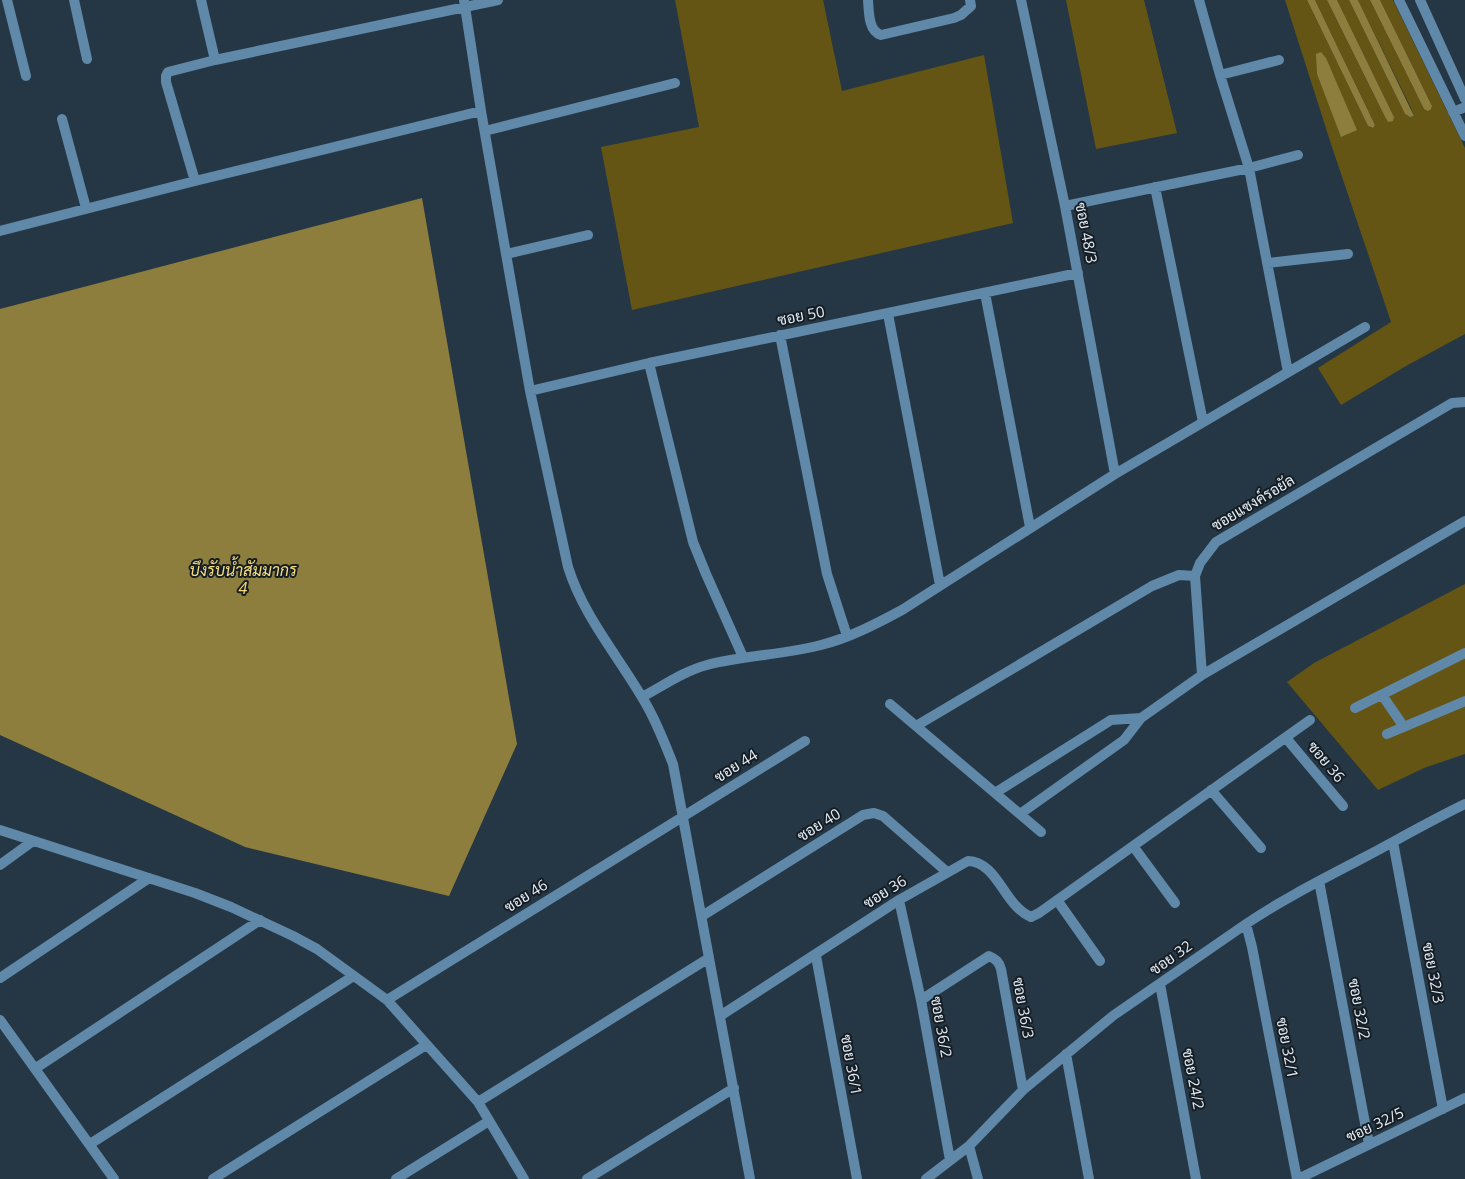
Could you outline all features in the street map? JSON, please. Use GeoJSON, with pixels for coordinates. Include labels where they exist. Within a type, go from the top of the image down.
{"type":"FeatureCollection","features":[{"type":"Feature","properties":{"kind":"street"},"geometry":{"type":"LineString","coordinates":[[7,0],[26,76]]}},
{"type":"Feature","properties":{"kind":"street"},"geometry":{"type":"LineString","coordinates":[[74,0],[87,59]]}},
{"type":"Feature","properties":{"kind":"street"},"geometry":{"type":"LineString","coordinates":[[201,0],[215,60]]}},
{"type":"Feature","properties":{"kind":"street"},"geometry":{"type":"LineString","coordinates":[[195,181],[166,82],[168,72],[465,4],[498,0]]}},
{"type":"Feature","properties":{"kind":"street"},"geometry":{"type":"LineString","coordinates":[[868,0],[872,27],[874,32],[881,35],[961,15],[971,6],[970,0]]}},
{"type":"Feature","properties":{"kind":"street","name":"ซอย 48/3"},"geometry":{"type":"LineString","coordinates":[[1021,0],[1065,206],[1115,474]]}},
{"type":"Feature","properties":{"kind":"street"},"geometry":{"type":"LineString","coordinates":[[1199,0],[1249,168],[1288,372]]}},
{"type":"Feature","properties":{"kind":"street"},"geometry":{"type":"LineString","coordinates":[[1399,0],[1465,136]]}},
{"type":"Feature","properties":{"kind":"street"},"geometry":{"type":"LineString","coordinates":[[1420,0],[1465,99]]}},
{"type":"Feature","properties":{"kind":"street"},"geometry":{"type":"LineString","coordinates":[[465,4],[480,111],[530,391],[568,567],[574,586],[585,609],[647,705],[673,764],[750,1179]]}},
{"type":"Feature","properties":{"kind":"street"},"geometry":{"type":"LineString","coordinates":[[1220,75],[1279,60]]}},
{"type":"Feature","properties":{"kind":"street"},"geometry":{"type":"LineString","coordinates":[[485,131],[676,83]]}},
{"type":"Feature","properties":{"kind":"street"},"geometry":{"type":"LineString","coordinates":[[1454,112],[1465,107]]}},
{"type":"Feature","properties":{"kind":"street"},"geometry":{"type":"LineString","coordinates":[[0,232],[86,208],[480,111]]}},
{"type":"Feature","properties":{"kind":"street"},"geometry":{"type":"LineString","coordinates":[[62,119],[86,208]]}},
{"type":"Feature","properties":{"kind":"street"},"geometry":{"type":"LineString","coordinates":[[1065,206],[1249,168],[1298,155]]}},
{"type":"Feature","properties":{"kind":"street"},"geometry":{"type":"LineString","coordinates":[[1156,187],[1203,422]]}},
{"type":"Feature","properties":{"kind":"street"},"geometry":{"type":"LineString","coordinates":[[506,254],[588,235]]}},
{"type":"Feature","properties":{"kind":"street"},"geometry":{"type":"LineString","coordinates":[[1267,263],[1348,254]]}},
{"type":"Feature","properties":{"kind":"street","name":"ซอย 50"},"geometry":{"type":"LineString","coordinates":[[530,391],[649,363],[1078,273]]}},
{"type":"Feature","properties":{"kind":"street"},"geometry":{"type":"LineString","coordinates":[[985,293],[1030,527]]}},
{"type":"Feature","properties":{"kind":"street"},"geometry":{"type":"LineString","coordinates":[[888,314],[940,585]]}},
{"type":"Feature","properties":{"kind":"street"},"geometry":{"type":"LineString","coordinates":[[642,697],[689,671],[706,665],[822,645],[875,624],[902,610],[1115,474],[1365,327]]}},
{"type":"Feature","properties":{"kind":"street"},"geometry":{"type":"LineString","coordinates":[[780,335],[827,574],[847,636]]}},
{"type":"Feature","properties":{"kind":"street"},"geometry":{"type":"LineString","coordinates":[[649,363],[693,542],[744,657]]}},
{"type":"Feature","properties":{"kind":"street","name":"ซอยแซงค์รอยัล"},"geometry":{"type":"LineString","coordinates":[[1202,675],[1196,576],[1200,563],[1216,542],[1452,403],[1465,402]]}},
{"type":"Feature","properties":{"kind":"street"},"geometry":{"type":"LineString","coordinates":[[1020,814],[1124,740],[1141,718],[1202,675],[1465,521]]}},
{"type":"Feature","properties":{"kind":"street"},"geometry":{"type":"LineString","coordinates":[[916,726],[1152,586],[1179,574],[1196,576]]}},
{"type":"Feature","properties":{"kind":"street"},"geometry":{"type":"LineString","coordinates":[[1355,708],[1465,653]]}},
{"type":"Feature","properties":{"kind":"street"},"geometry":{"type":"LineString","coordinates":[[1382,695],[1404,727]]}},
{"type":"Feature","properties":{"kind":"street"},"geometry":{"type":"LineString","coordinates":[[1387,734],[1465,701]]}},
{"type":"Feature","properties":{"kind":"street"},"geometry":{"type":"LineString","coordinates":[[890,704],[1041,832]]}},
{"type":"Feature","properties":{"kind":"street"},"geometry":{"type":"LineString","coordinates":[[995,793],[1111,720],[1141,718]]}},
{"type":"Feature","properties":{"kind":"street","name":"ซอย 36"},"geometry":{"type":"LineString","coordinates":[[720,1016],[816,956],[899,900],[968,861],[977,861],[985,866],[1018,909],[1031,917],[1310,720]]}},
{"type":"Feature","properties":{"kind":"street","name":"ซอย 36"},"geometry":{"type":"LineString","coordinates":[[1286,738],[1343,806]]}},
{"type":"Feature","properties":{"kind":"street","name":"ซอย 44"},"geometry":{"type":"LineString","coordinates":[[682,817],[805,741]]}},
{"type":"Feature","properties":{"kind":"street"},"geometry":{"type":"LineString","coordinates":[[1211,790],[1261,848]]}},
{"type":"Feature","properties":{"kind":"street","name":"ซอย 32"},"geometry":{"type":"LineString","coordinates":[[926,1179],[969,1146],[1022,1090],[1114,1015],[1267,910],[1319,880],[1465,804]]}},
{"type":"Feature","properties":{"kind":"street","name":"ซอย 40"},"geometry":{"type":"LineString","coordinates":[[702,916],[863,815],[874,813],[883,816],[947,872]]}},
{"type":"Feature","properties":{"kind":"street","name":"ซอย 46"},"geometry":{"type":"LineString","coordinates":[[387,1000],[682,817]]}},
{"type":"Feature","properties":{"kind":"street"},"geometry":{"type":"LineString","coordinates":[[0,830],[195,893],[260,920],[317,949],[387,1000],[478,1102],[524,1179]]}},
{"type":"Feature","properties":{"kind":"street"},"geometry":{"type":"LineString","coordinates":[[0,865],[33,841]]}},
{"type":"Feature","properties":{"kind":"street","name":"ซอย 32/3"},"geometry":{"type":"LineString","coordinates":[[1393,842],[1443,1109]]}},
{"type":"Feature","properties":{"kind":"street"},"geometry":{"type":"LineString","coordinates":[[1134,846],[1175,903]]}},
{"type":"Feature","properties":{"kind":"street"},"geometry":{"type":"LineString","coordinates":[[0,978],[149,878]]}},
{"type":"Feature","properties":{"kind":"street","name":"ซอย 32/2"},"geometry":{"type":"LineString","coordinates":[[1319,880],[1369,1144]]}},
{"type":"Feature","properties":{"kind":"street","name":"ซอย 36/2"},"geometry":{"type":"LineString","coordinates":[[899,900],[921,1000],[950,1160]]}},
{"type":"Feature","properties":{"kind":"street"},"geometry":{"type":"LineString","coordinates":[[1057,900],[1100,961]]}},
{"type":"Feature","properties":{"kind":"street"},"geometry":{"type":"LineString","coordinates":[[36,1068],[260,920]]}},
{"type":"Feature","properties":{"kind":"street","name":"ซอย 32/1"},"geometry":{"type":"LineString","coordinates":[[1246,924],[1297,1179]]}},
{"type":"Feature","properties":{"kind":"street","name":"ซอย 36/1"},"geometry":{"type":"LineString","coordinates":[[816,956],[857,1179]]}},
{"type":"Feature","properties":{"kind":"street","name":"ซอย 36/3"},"geometry":{"type":"LineString","coordinates":[[921,1000],[989,956],[995,958],[1002,969],[1022,1090]]}},
{"type":"Feature","properties":{"kind":"street"},"geometry":{"type":"LineString","coordinates":[[478,1102],[709,958]]}},
{"type":"Feature","properties":{"kind":"street"},"geometry":{"type":"LineString","coordinates":[[90,1144],[352,976]]}},
{"type":"Feature","properties":{"kind":"street","name":"ซอย 24/2"},"geometry":{"type":"LineString","coordinates":[[1160,984],[1196,1179]]}},
{"type":"Feature","properties":{"kind":"street"},"geometry":{"type":"LineString","coordinates":[[0,1020],[114,1179]]}},
{"type":"Feature","properties":{"kind":"street"},"geometry":{"type":"LineString","coordinates":[[213,1179],[426,1044]]}},
{"type":"Feature","properties":{"kind":"street"},"geometry":{"type":"LineString","coordinates":[[1066,1054],[1090,1179]]}},
{"type":"Feature","properties":{"kind":"street"},"geometry":{"type":"LineString","coordinates":[[587,1179],[734,1088]]}},
{"type":"Feature","properties":{"kind":"street","name":"ซอย 32/5"},"geometry":{"type":"LineString","coordinates":[[1297,1179],[1465,1098]]}},
{"type":"Feature","properties":{"kind":"street"},"geometry":{"type":"LineString","coordinates":[[396,1179],[489,1121]]}},
{"type":"Feature","properties":{"kind":"street"},"geometry":{"type":"LineString","coordinates":[[969,1146],[978,1179]]}},
{"type":"Feature","properties":{"kind":"shaded area"},"geometry":{"type":"Polygon","coordinates":[[[675,0],[823,0],[842,91],[984,55],[1013,223],[632,310],[601,147],[699,127],[675,0]]]}},
{"type":"Feature","properties":{"kind":"shaded area"},"geometry":{"type":"Polygon","coordinates":[[[1066,0],[1144,0],[1177,133],[1096,149],[1066,0]]]}},
{"type":"Feature","properties":{"kind":"shaded area"},"geometry":{"type":"Polygon","coordinates":[[[1285,0],[1307,0],[1368,126],[1372,128],[1375,125],[1315,0],[1327,0],[1388,122],[1394,117],[1337,0],[1349,0],[1405,114],[1410,117],[1414,116],[1411,108],[1358,0],[1370,0],[1424,109],[1432,106],[1380,0],[1393,0],[1465,148],[1465,334],[1406,366],[1341,405],[1318,368],[1391,322],[1285,0]]]}},
{"type":"Feature","properties":{"kind":"shaded area"},"geometry":{"type":"Polygon","coordinates":[[[1465,584],[1465,754],[1424,768],[1378,790],[1287,682],[1314,663],[1465,584]]]}},
{"type":"Feature","properties":{"kind":"water"},"geometry":{"type":"Polygon","coordinates":[[[1307,0],[1315,0],[1375,125],[1373,128],[1368,126],[1307,0]]]}},
{"type":"Feature","properties":{"kind":"water"},"geometry":{"type":"Polygon","coordinates":[[[1327,0],[1337,0],[1394,117],[1393,121],[1388,122],[1385,117],[1327,0]]]}},
{"type":"Feature","properties":{"kind":"water"},"geometry":{"type":"Polygon","coordinates":[[[1349,0],[1358,0],[1414,116],[1410,117],[1405,114],[1349,0]]]}},
{"type":"Feature","properties":{"kind":"water"},"geometry":{"type":"Polygon","coordinates":[[[1370,0],[1380,0],[1432,106],[1428,111],[1424,109],[1370,0]]]}},
{"type":"Feature","properties":{"kind":"water"},"geometry":{"type":"Polygon","coordinates":[[[1321,52],[1326,58],[1357,130],[1341,137],[1317,74],[1316,54],[1321,52]]]}},
{"type":"Feature","properties":{"kind":"water","name":"บึงรับน้ำสัมมากร 4"},"geometry":{"type":"Polygon","coordinates":[[[422,198],[517,744],[449,896],[245,847],[0,735],[0,309],[422,198]]]}}]}
